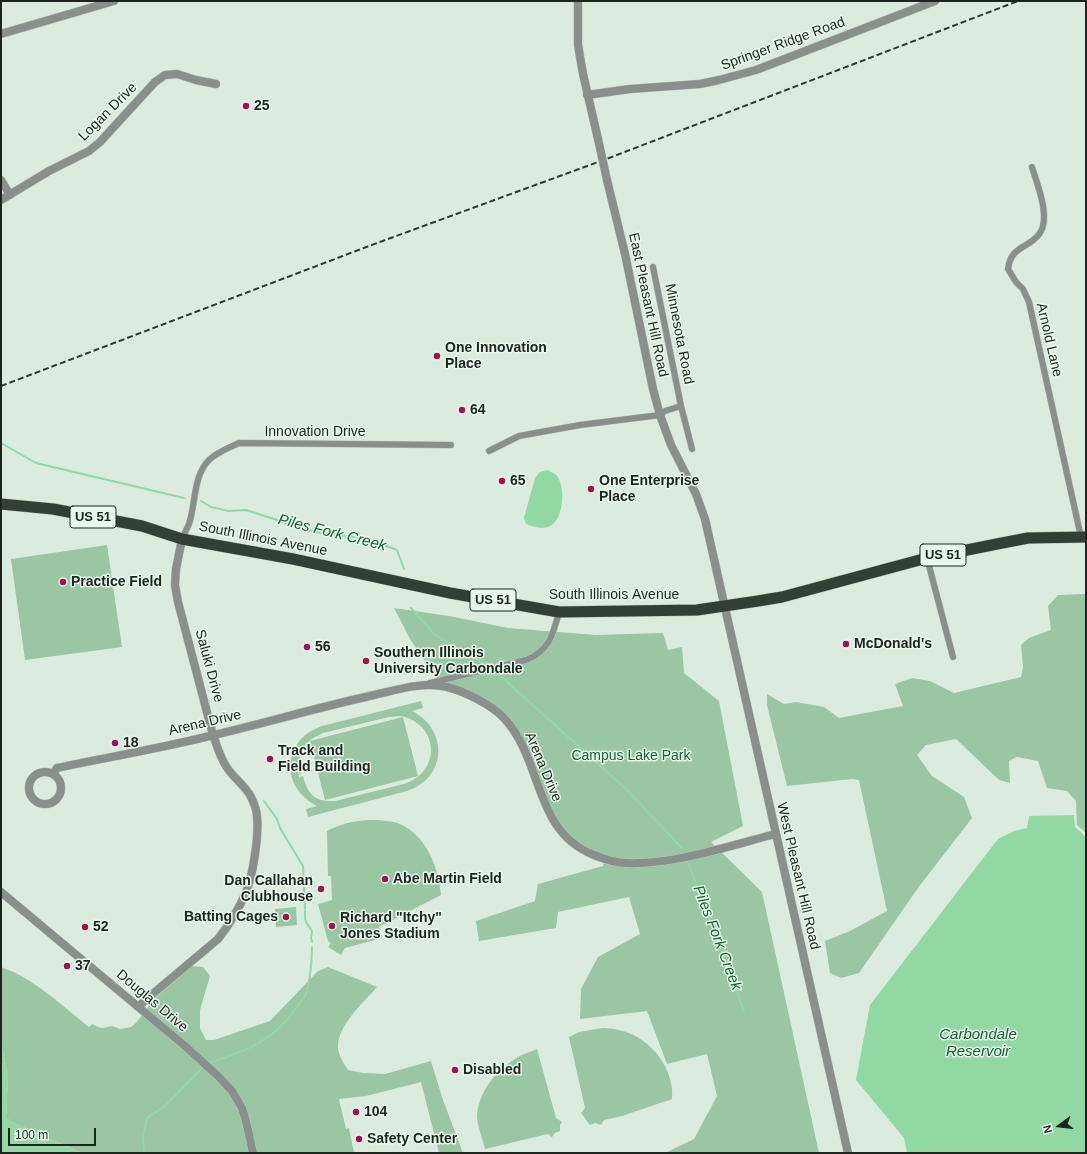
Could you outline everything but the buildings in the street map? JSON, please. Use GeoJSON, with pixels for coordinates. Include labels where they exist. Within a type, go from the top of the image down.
{"type":"FeatureCollection","features":[{"type":"Feature","properties":{"kind":"highway","name":"South Illinois Avenue"},"geometry":{"type":"LineString","coordinates":[[1,504],[53,509],[142,526],[182,539],[293,559],[450,593],[558,612],[697,610],[725,605],[758,602],[782,597],[927,558],[1028,538],[1084,537]]}},
{"type":"Feature","properties":{"kind":"street"},"geometry":{"type":"LineString","coordinates":[[1,34],[114,1]]}},
{"type":"Feature","properties":{"kind":"street","name":"East Pleasant Hill Road"},"geometry":{"type":"LineString","coordinates":[[578,1],[578,45],[587,95],[629,274],[653,389],[660,415],[671,445],[696,494],[705,519],[725,605]]}},
{"type":"Feature","properties":{"kind":"street","name":"Springer Ridge Road"},"geometry":{"type":"LineString","coordinates":[[587,95],[630,89],[700,84],[719,80],[756,70],[935,1]]}},
{"type":"Feature","properties":{"kind":"street","name":"Logan Drive"},"geometry":{"type":"LineString","coordinates":[[1,200],[48,171],[89,151],[100,142],[155,82],[165,75],[177,74],[216,84]]}},
{"type":"Feature","properties":{"kind":"street","name":"Arnold Lane"},"geometry":{"type":"LineString","coordinates":[[1032,167],[1042,199],[1044,217],[1043,226],[1041,233],[1036,238],[1015,252],[1011,258],[1008,269],[1016,282],[1023,289],[1029,302],[1084,537]]}},
{"type":"Feature","properties":{"kind":"street"},"geometry":{"type":"LineString","coordinates":[[1,180],[10,195]]}},
{"type":"Feature","properties":{"kind":"street","name":"Minnesota Road"},"geometry":{"type":"LineString","coordinates":[[653,267],[681,406],[692,449]]}},
{"type":"Feature","properties":{"kind":"street","name":"Minnesota Road"},"geometry":{"type":"LineString","coordinates":[[660,415],[665,411],[681,406]]}},
{"type":"Feature","properties":{"kind":"street"},"geometry":{"type":"LineString","coordinates":[[489,452],[520,436],[580,425],[660,415]]}},
{"type":"Feature","properties":{"kind":"street","name":"Innovation Drive"},"geometry":{"type":"LineString","coordinates":[[182,539],[189,524],[197,483],[202,469],[210,459],[221,451],[239,443],[451,445]]}},
{"type":"Feature","properties":{"kind":"street","name":"Saluki Drive"},"geometry":{"type":"LineString","coordinates":[[138,1007],[218,939],[238,909],[247,891],[258,824],[253,802],[248,791],[226,767],[213,735],[175,585],[176,570],[182,539]]}},
{"type":"Feature","properties":{"kind":"street"},"geometry":{"type":"LineString","coordinates":[[927,558],[953,657]]}},
{"type":"Feature","properties":{"kind":"street","name":"West Pleasant Hill Road"},"geometry":{"type":"LineString","coordinates":[[725,605],[775,834],[848,1153]]}},
{"type":"Feature","properties":{"kind":"street"},"geometry":{"type":"LineString","coordinates":[[420,685],[526,660],[536,656],[549,643],[558,612]]}},
{"type":"Feature","properties":{"kind":"street","name":"Arena Drive"},"geometry":{"type":"LineString","coordinates":[[53,774],[57,768],[213,735],[336,704],[420,685],[446,686],[489,706],[504,718],[518,738],[532,767],[551,816],[565,836],[574,845],[582,850],[604,859],[625,863],[664,861],[713,851],[775,834]]}},
{"type":"Feature","properties":{"kind":"street","name":"Arena Drive"},"geometry":{"type":"LineString","coordinates":[[42,772],[53,774],[58,778],[62,787],[58,799],[52,803],[41,804],[36,801],[30,793],[30,783],[32,778],[36,774],[42,772]]}},
{"type":"Feature","properties":{"kind":"street","name":"Douglas Drive"},"geometry":{"type":"LineString","coordinates":[[1,892],[185,1046],[218,1076],[232,1091],[242,1108],[253,1153]]}},
{"type":"Feature","properties":{"kind":"green space","name":"Practice Field"},"geometry":{"type":"Polygon","coordinates":[[[107,545],[122,647],[25,660],[11,559],[107,545]]]}},
{"type":"Feature","properties":{"kind":"green space"},"geometry":{"type":"Polygon","coordinates":[[[1086,594],[1086,833],[1077,825],[1076,801],[1067,791],[1047,788],[1038,761],[1017,757],[1009,761],[1010,783],[999,780],[956,739],[926,745],[917,755],[932,776],[964,797],[972,818],[918,888],[859,973],[841,978],[830,973],[825,941],[850,931],[887,911],[859,780],[852,779],[787,786],[767,705],[767,694],[784,704],[796,702],[824,707],[839,718],[903,706],[895,684],[912,678],[930,681],[954,693],[1021,677],[1023,667],[1021,645],[1029,638],[1051,630],[1048,606],[1058,595],[1086,594]]]}},
{"type":"Feature","properties":{"kind":"green space","name":"Campus Lake Park"},"geometry":{"type":"Polygon","coordinates":[[[394,608],[449,616],[508,628],[596,635],[663,633],[668,650],[682,647],[684,673],[719,701],[743,826],[711,842],[762,892],[819,1153],[665,1153],[694,1139],[717,1096],[707,1054],[667,1064],[647,1011],[580,1019],[581,989],[598,957],[640,934],[629,897],[558,912],[556,928],[479,941],[476,921],[535,901],[538,884],[603,866],[604,859],[582,850],[557,827],[532,767],[504,718],[439,681],[410,639],[394,608]]]}},
{"type":"Feature","properties":{"kind":"green space"},"geometry":{"type":"Polygon","coordinates":[[[421,701],[423,708],[412,711],[424,719],[432,730],[437,741],[438,753],[436,765],[430,776],[420,785],[407,791],[308,817],[306,809],[317,806],[305,798],[296,787],[290,764],[293,752],[299,742],[308,733],[322,726],[421,701]],[[401,716],[389,717],[323,733],[313,738],[305,745],[300,753],[302,773],[299,774],[298,772],[300,780],[300,777],[303,776],[310,793],[317,799],[335,801],[404,784],[416,778],[425,769],[430,759],[431,748],[429,738],[423,728],[414,721],[401,716]]]}},
{"type":"Feature","properties":{"kind":"green space"},"geometry":{"type":"Polygon","coordinates":[[[403,717],[418,776],[325,800],[310,741],[403,717]]]}},
{"type":"Feature","properties":{"kind":"green space","name":"Abe Martin Field"},"geometry":{"type":"Polygon","coordinates":[[[368,820],[398,823],[411,830],[418,837],[430,855],[438,875],[441,895],[379,927],[382,938],[345,948],[341,955],[328,947],[331,943],[328,941],[318,904],[332,900],[331,876],[328,876],[327,831],[347,823],[368,820]]]}},
{"type":"Feature","properties":{"kind":"green space","name":"Batting Cages"},"geometry":{"type":"Polygon","coordinates":[[[296,907],[297,925],[276,927],[275,909],[296,907]]]}},
{"type":"Feature","properties":{"kind":"green space"},"geometry":{"type":"Polygon","coordinates":[[[192,966],[203,967],[210,976],[200,1010],[200,1028],[206,1040],[214,1040],[270,1021],[318,971],[328,967],[377,987],[347,1021],[339,1037],[338,1048],[341,1058],[348,1070],[363,1073],[385,1074],[431,1061],[443,1100],[463,1153],[439,1153],[421,1082],[366,1096],[339,1099],[346,1129],[349,1128],[354,1153],[82,1153],[6,1118],[8,1077],[1,1041],[1,967],[36,985],[89,1027],[92,1024],[103,1028],[112,1026],[120,1029],[131,1027],[136,1023],[154,999],[192,966]]]}},
{"type":"Feature","properties":{"kind":"green space"},"geometry":{"type":"Polygon","coordinates":[[[610,1028],[634,1035],[652,1048],[660,1057],[670,1077],[672,1099],[622,1116],[604,1120],[601,1125],[595,1123],[590,1125],[581,1113],[585,1108],[569,1037],[579,1032],[610,1028]]]}},
{"type":"Feature","properties":{"kind":"green space"},"geometry":{"type":"Polygon","coordinates":[[[537,1049],[556,1118],[562,1122],[560,1125],[560,1131],[555,1133],[552,1137],[548,1134],[485,1149],[477,1120],[478,1107],[484,1091],[501,1069],[520,1056],[537,1049]]]}},
{"type":"Feature","properties":{"kind":"water"},"geometry":{"type":"Polygon","coordinates":[[[548,470],[556,475],[561,486],[561,509],[555,522],[550,526],[538,528],[526,524],[524,518],[535,478],[540,472],[548,470]]]}},
{"type":"Feature","properties":{"kind":"water","name":"Carbondale Reservoir"},"geometry":{"type":"Polygon","coordinates":[[[1074,815],[1075,827],[1086,837],[1086,1153],[907,1153],[904,1138],[856,1080],[870,1005],[998,839],[1014,831],[1027,828],[1029,816],[1074,815]]]}},
{"type":"Feature","properties":{"kind":"water"},"geometry":{"type":"Polygon","coordinates":[[[1,1041],[8,1077],[6,1118],[82,1153],[1,1153],[1,1041]]]}},
{"type":"Feature","properties":{"kind":"waterway","name":"Piles Fork Creek"},"geometry":{"type":"LineString","coordinates":[[1,443],[36,463],[184,498]]}},
{"type":"Feature","properties":{"kind":"waterway","name":"Piles Fork Creek"},"geometry":{"type":"LineString","coordinates":[[201,501],[211,507],[229,511],[246,510],[314,532],[368,539],[397,550],[404,569]]}},
{"type":"Feature","properties":{"kind":"waterway","name":"Piles Fork Creek"},"geometry":{"type":"LineString","coordinates":[[411,608],[435,635],[489,666]]}},
{"type":"Feature","properties":{"kind":"waterway","name":"Piles Fork Creek"},"geometry":{"type":"LineString","coordinates":[[495,671],[626,789],[682,848]]}},
{"type":"Feature","properties":{"kind":"waterway"},"geometry":{"type":"LineString","coordinates":[[264,801],[277,819],[280,828],[303,866],[305,909]]}},
{"type":"Feature","properties":{"kind":"waterway","name":"Piles Fork Creek"},"geometry":{"type":"LineString","coordinates":[[689,865],[744,1011]]}},
{"type":"Feature","properties":{"kind":"waterway"},"geometry":{"type":"LineString","coordinates":[[305,911],[305,920],[312,931],[312,942]]}},
{"type":"Feature","properties":{"kind":"waterway"},"geometry":{"type":"LineString","coordinates":[[210,1063],[247,1049],[269,1037],[288,1019],[307,991],[312,958],[312,947]]}},
{"type":"Feature","properties":{"kind":"waterway"},"geometry":{"type":"LineString","coordinates":[[144,1153],[143,1135],[147,1118],[165,1106],[203,1067]]}},
{"type":"Feature","properties":{"kind":"railway"},"geometry":{"type":"LineString","coordinates":[[1,386],[369,246],[609,158],[1018,1]]}},
{"type":"Feature","properties":{"kind":"place","name":"25"},"geometry":{"type":"Point","coordinates":[246,106]}},
{"type":"Feature","properties":{"kind":"place","name":"One Innovation Place"},"geometry":{"type":"Point","coordinates":[437,356]}},
{"type":"Feature","properties":{"kind":"place","name":"64"},"geometry":{"type":"Point","coordinates":[462,410]}},
{"type":"Feature","properties":{"kind":"place","name":"65"},"geometry":{"type":"Point","coordinates":[502,481]}},
{"type":"Feature","properties":{"kind":"place","name":"One Enterprise Place"},"geometry":{"type":"Point","coordinates":[591,489]}},
{"type":"Feature","properties":{"kind":"place","name":"Practice Field"},"geometry":{"type":"Point","coordinates":[63,582]}},
{"type":"Feature","properties":{"kind":"place","name":"McDonald's"},"geometry":{"type":"Point","coordinates":[846,644]}},
{"type":"Feature","properties":{"kind":"place","name":"56"},"geometry":{"type":"Point","coordinates":[307,647]}},
{"type":"Feature","properties":{"kind":"place","name":"Southern Illinois University Carbondale"},"geometry":{"type":"Point","coordinates":[366,661]}},
{"type":"Feature","properties":{"kind":"place","name":"18"},"geometry":{"type":"Point","coordinates":[115,743]}},
{"type":"Feature","properties":{"kind":"place","name":"Track and Field Building"},"geometry":{"type":"Point","coordinates":[270,759]}},
{"type":"Feature","properties":{"kind":"place","name":"Abe Martin Field"},"geometry":{"type":"Point","coordinates":[385,879]}},
{"type":"Feature","properties":{"kind":"place","name":"Dan Callahan Clubhouse"},"geometry":{"type":"Point","coordinates":[321,889]}},
{"type":"Feature","properties":{"kind":"place","name":"Batting Cages"},"geometry":{"type":"Point","coordinates":[286,917]}},
{"type":"Feature","properties":{"kind":"place","name":"Richard \"Itchy\" Jones Stadium"},"geometry":{"type":"Point","coordinates":[332,926]}},
{"type":"Feature","properties":{"kind":"place","name":"52"},"geometry":{"type":"Point","coordinates":[85,927]}},
{"type":"Feature","properties":{"kind":"place","name":"37"},"geometry":{"type":"Point","coordinates":[67,966]}},
{"type":"Feature","properties":{"kind":"place","name":"Disabled"},"geometry":{"type":"Point","coordinates":[455,1070]}},
{"type":"Feature","properties":{"kind":"place","name":"104"},"geometry":{"type":"Point","coordinates":[356,1112]}},
{"type":"Feature","properties":{"kind":"place","name":"Safety Center"},"geometry":{"type":"Point","coordinates":[359,1139]}}]}
